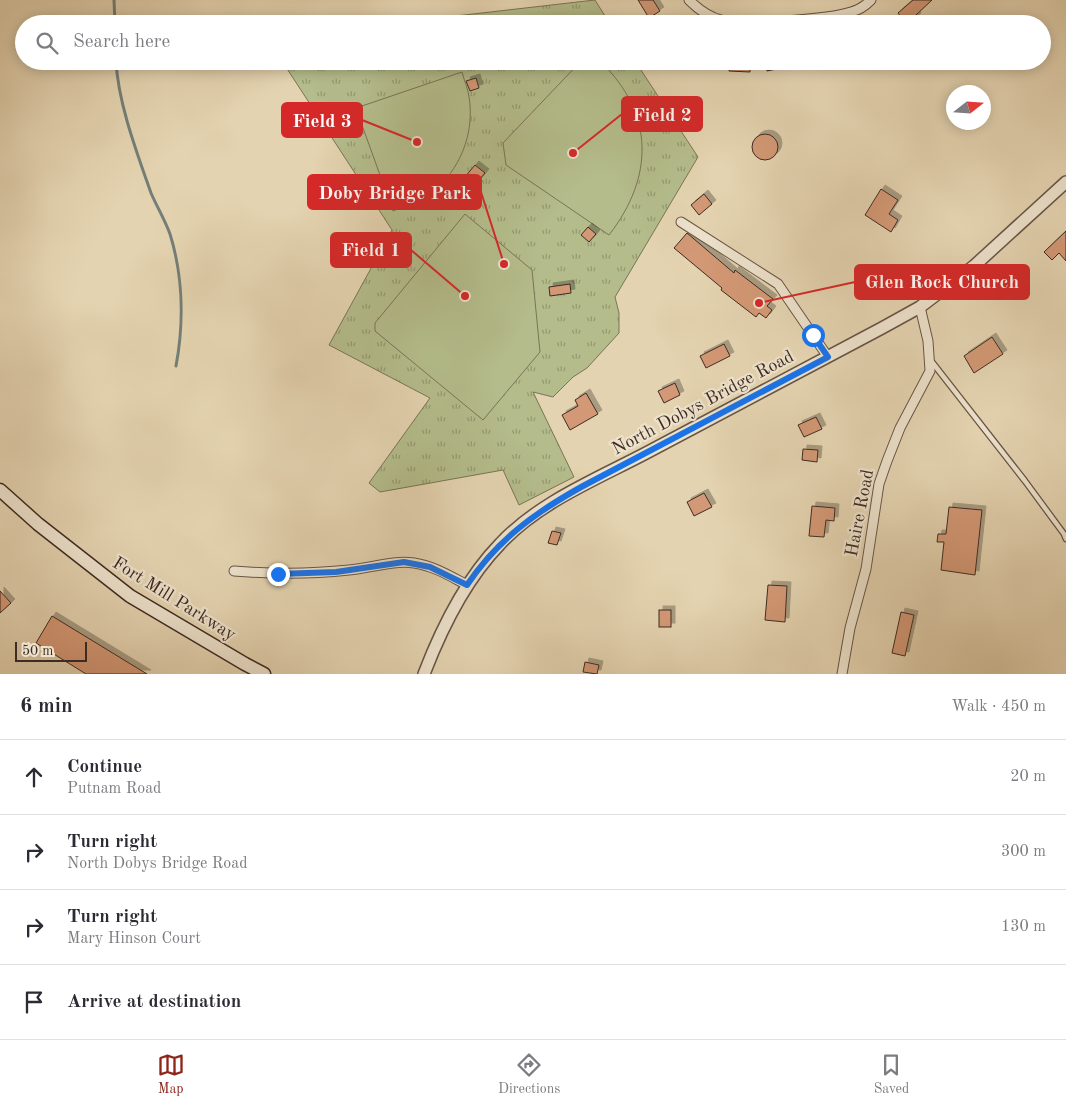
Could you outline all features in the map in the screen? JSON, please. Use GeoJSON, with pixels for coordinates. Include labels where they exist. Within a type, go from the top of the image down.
{"type":"FeatureCollection","features":[{"type":"Feature","properties":{"kind":"main road","name":"Fort Mill Parkway"},"geometry":{"type":"LineString","coordinates":[[0,490],[38,524],[130,596],[264,674]]}},
{"type":"Feature","properties":{"kind":"street"},"geometry":{"type":"LineString","coordinates":[[689,0],[709,15]]}},
{"type":"Feature","properties":{"kind":"street"},"geometry":{"type":"LineString","coordinates":[[838,15],[852,12],[871,0]]}},
{"type":"Feature","properties":{"kind":"street","name":"North Dobys Bridge Road"},"geometry":{"type":"LineString","coordinates":[[424,674],[444,627],[467,585],[500,543],[526,522],[583,486],[920,307],[974,266],[1066,182]]}},
{"type":"Feature","properties":{"kind":"street"},"geometry":{"type":"LineString","coordinates":[[681,222],[778,284],[828,357]]}},
{"type":"Feature","properties":{"kind":"street","name":"Haire Road"},"geometry":{"type":"LineString","coordinates":[[842,674],[850,628],[866,569],[880,484],[900,428],[930,371],[925,321],[920,307]]}},
{"type":"Feature","properties":{"kind":"street"},"geometry":{"type":"LineString","coordinates":[[234,571],[278,574],[306,573],[356,570],[404,562],[430,567],[467,585]]}},
{"type":"Feature","properties":{"kind":"lane"},"geometry":{"type":"LineString","coordinates":[[930,359],[1025,481],[1066,539]]}},
{"type":"Feature","properties":{"kind":"green space"},"geometry":{"type":"Polygon","coordinates":[[[595,0],[604,15],[464,15],[595,0]]]}},
{"type":"Feature","properties":{"kind":"green space"},"geometry":{"type":"Polygon","coordinates":[[[288,70],[641,70],[698,157],[615,297],[619,313],[619,333],[587,368],[573,377],[553,397],[533,392],[574,477],[519,505],[503,470],[380,492],[369,483],[430,398],[329,345],[392,230],[288,70]]]}},
{"type":"Feature","properties":{"kind":"green space"},"geometry":{"type":"Polygon","coordinates":[[[572,70],[608,70],[618,81],[631,102],[639,124],[642,146],[640,168],[634,191],[624,213],[609,235],[506,165],[503,143],[572,70]]]}},
{"type":"Feature","properties":{"kind":"green space"},"geometry":{"type":"Polygon","coordinates":[[[462,72],[468,91],[470,111],[470,124],[463,150],[450,174],[431,193],[393,211],[358,114],[362,106],[462,72]]]}},
{"type":"Feature","properties":{"kind":"green space"},"geometry":{"type":"Polygon","coordinates":[[[465,214],[532,270],[540,352],[483,420],[375,331],[375,323],[465,214]]]}},
{"type":"Feature","properties":{"kind":"building"},"geometry":{"type":"Polygon","coordinates":[[[638,0],[653,0],[660,11],[654,15],[647,15],[638,0]]]}},
{"type":"Feature","properties":{"kind":"building"},"geometry":{"type":"Polygon","coordinates":[[[913,0],[932,0],[916,15],[900,15],[898,13],[913,0]]]}},
{"type":"Feature","properties":{"kind":"building"},"geometry":{"type":"Polygon","coordinates":[[[750,70],[750,72],[729,71],[750,70]]]}},
{"type":"Feature","properties":{"kind":"building"},"geometry":{"type":"Polygon","coordinates":[[[476,78],[479,88],[470,91],[466,81],[476,78]]]}},
{"type":"Feature","properties":{"kind":"building"},"geometry":{"type":"Polygon","coordinates":[[[765,134],[774,138],[778,147],[774,156],[765,160],[756,156],[752,147],[756,138],[765,134]]]}},
{"type":"Feature","properties":{"kind":"building"},"geometry":{"type":"Polygon","coordinates":[[[475,165],[485,173],[474,186],[464,178],[475,165]]]}},
{"type":"Feature","properties":{"kind":"building"},"geometry":{"type":"Polygon","coordinates":[[[881,189],[898,200],[889,214],[898,220],[891,232],[865,215],[881,189]]]}},
{"type":"Feature","properties":{"kind":"building"},"geometry":{"type":"Polygon","coordinates":[[[704,194],[712,204],[699,215],[691,205],[704,194]]]}},
{"type":"Feature","properties":{"kind":"building"},"geometry":{"type":"Polygon","coordinates":[[[588,227],[596,234],[589,242],[581,235],[588,227]]]}},
{"type":"Feature","properties":{"kind":"building"},"geometry":{"type":"Polygon","coordinates":[[[1066,231],[1066,261],[1059,253],[1052,260],[1044,252],[1066,231]]]}},
{"type":"Feature","properties":{"kind":"building"},"geometry":{"type":"Polygon","coordinates":[[[687,233],[734,273],[735,270],[773,299],[767,306],[772,310],[766,318],[759,313],[756,317],[721,290],[722,288],[674,248],[687,233]]]}},
{"type":"Feature","properties":{"kind":"building"},"geometry":{"type":"Polygon","coordinates":[[[570,284],[571,293],[550,296],[549,287],[570,284]]]}},
{"type":"Feature","properties":{"kind":"building"},"geometry":{"type":"Polygon","coordinates":[[[992,337],[1003,354],[974,373],[964,356],[992,337]]]}},
{"type":"Feature","properties":{"kind":"building"},"geometry":{"type":"Polygon","coordinates":[[[724,344],[730,356],[706,368],[700,356],[724,344]]]}},
{"type":"Feature","properties":{"kind":"building"},"geometry":{"type":"Polygon","coordinates":[[[675,383],[680,395],[664,403],[658,391],[675,383]]]}},
{"type":"Feature","properties":{"kind":"building"},"geometry":{"type":"Polygon","coordinates":[[[586,393],[598,414],[570,430],[562,415],[578,406],[575,400],[586,393]]]}},
{"type":"Feature","properties":{"kind":"building"},"geometry":{"type":"Polygon","coordinates":[[[816,417],[822,429],[804,437],[798,425],[816,417]]]}},
{"type":"Feature","properties":{"kind":"building"},"geometry":{"type":"Polygon","coordinates":[[[803,449],[818,450],[817,462],[802,460],[803,449]]]}},
{"type":"Feature","properties":{"kind":"building"},"geometry":{"type":"Polygon","coordinates":[[[704,493],[712,507],[694,516],[687,502],[704,493]]]}},
{"type":"Feature","properties":{"kind":"building"},"geometry":{"type":"Polygon","coordinates":[[[812,506],[835,508],[834,521],[826,520],[824,537],[809,536],[812,506]]]}},
{"type":"Feature","properties":{"kind":"building"},"geometry":{"type":"Polygon","coordinates":[[[949,507],[982,510],[975,575],[941,570],[944,542],[937,542],[938,534],[946,534],[949,507]]]}},
{"type":"Feature","properties":{"kind":"building"},"geometry":{"type":"Polygon","coordinates":[[[552,531],[561,533],[557,545],[548,543],[552,531]]]}},
{"type":"Feature","properties":{"kind":"building"},"geometry":{"type":"Polygon","coordinates":[[[768,585],[787,586],[785,622],[765,620],[768,585]]]}},
{"type":"Feature","properties":{"kind":"building"},"geometry":{"type":"Polygon","coordinates":[[[0,591],[11,603],[0,613],[0,591]]]}},
{"type":"Feature","properties":{"kind":"building"},"geometry":{"type":"Polygon","coordinates":[[[659,610],[671,610],[671,627],[659,627],[659,610]]]}},
{"type":"Feature","properties":{"kind":"building"},"geometry":{"type":"Polygon","coordinates":[[[901,612],[914,615],[905,656],[892,653],[901,612]]]}},
{"type":"Feature","properties":{"kind":"building"},"geometry":{"type":"Polygon","coordinates":[[[52,616],[147,674],[86,674],[36,643],[52,616]]]}},
{"type":"Feature","properties":{"kind":"building"},"geometry":{"type":"Polygon","coordinates":[[[585,662],[599,665],[597,674],[583,672],[585,662]]]}},
{"type":"Feature","properties":{"kind":"waterway"},"geometry":{"type":"LineString","coordinates":[[114,0],[115,15]]}},
{"type":"Feature","properties":{"kind":"waterway"},"geometry":{"type":"LineString","coordinates":[[117,70],[120,94],[129,128],[151,193],[170,234],[178,266],[181,316],[176,366]]}},
{"type":"Feature","properties":{"kind":"place","name":"Field 3"},"geometry":{"type":"Point","coordinates":[417,142]}},
{"type":"Feature","properties":{"kind":"place","name":"Field 2"},"geometry":{"type":"Point","coordinates":[573,153]}},
{"type":"Feature","properties":{"kind":"place","name":"Doby Bridge Park"},"geometry":{"type":"Point","coordinates":[504,264]}},
{"type":"Feature","properties":{"kind":"place","name":"Field 1"},"geometry":{"type":"Point","coordinates":[465,296]}},
{"type":"Feature","properties":{"kind":"place","name":"Glen Rock Church"},"geometry":{"type":"Point","coordinates":[759,303]}},
{"type":"Feature","properties":{"kind":"route"},"geometry":{"type":"LineString","coordinates":[[278,574],[336,572],[404,562],[430,567],[446,573],[467,585],[487,558],[513,531],[565,496],[828,357],[813,335]]}}]}
